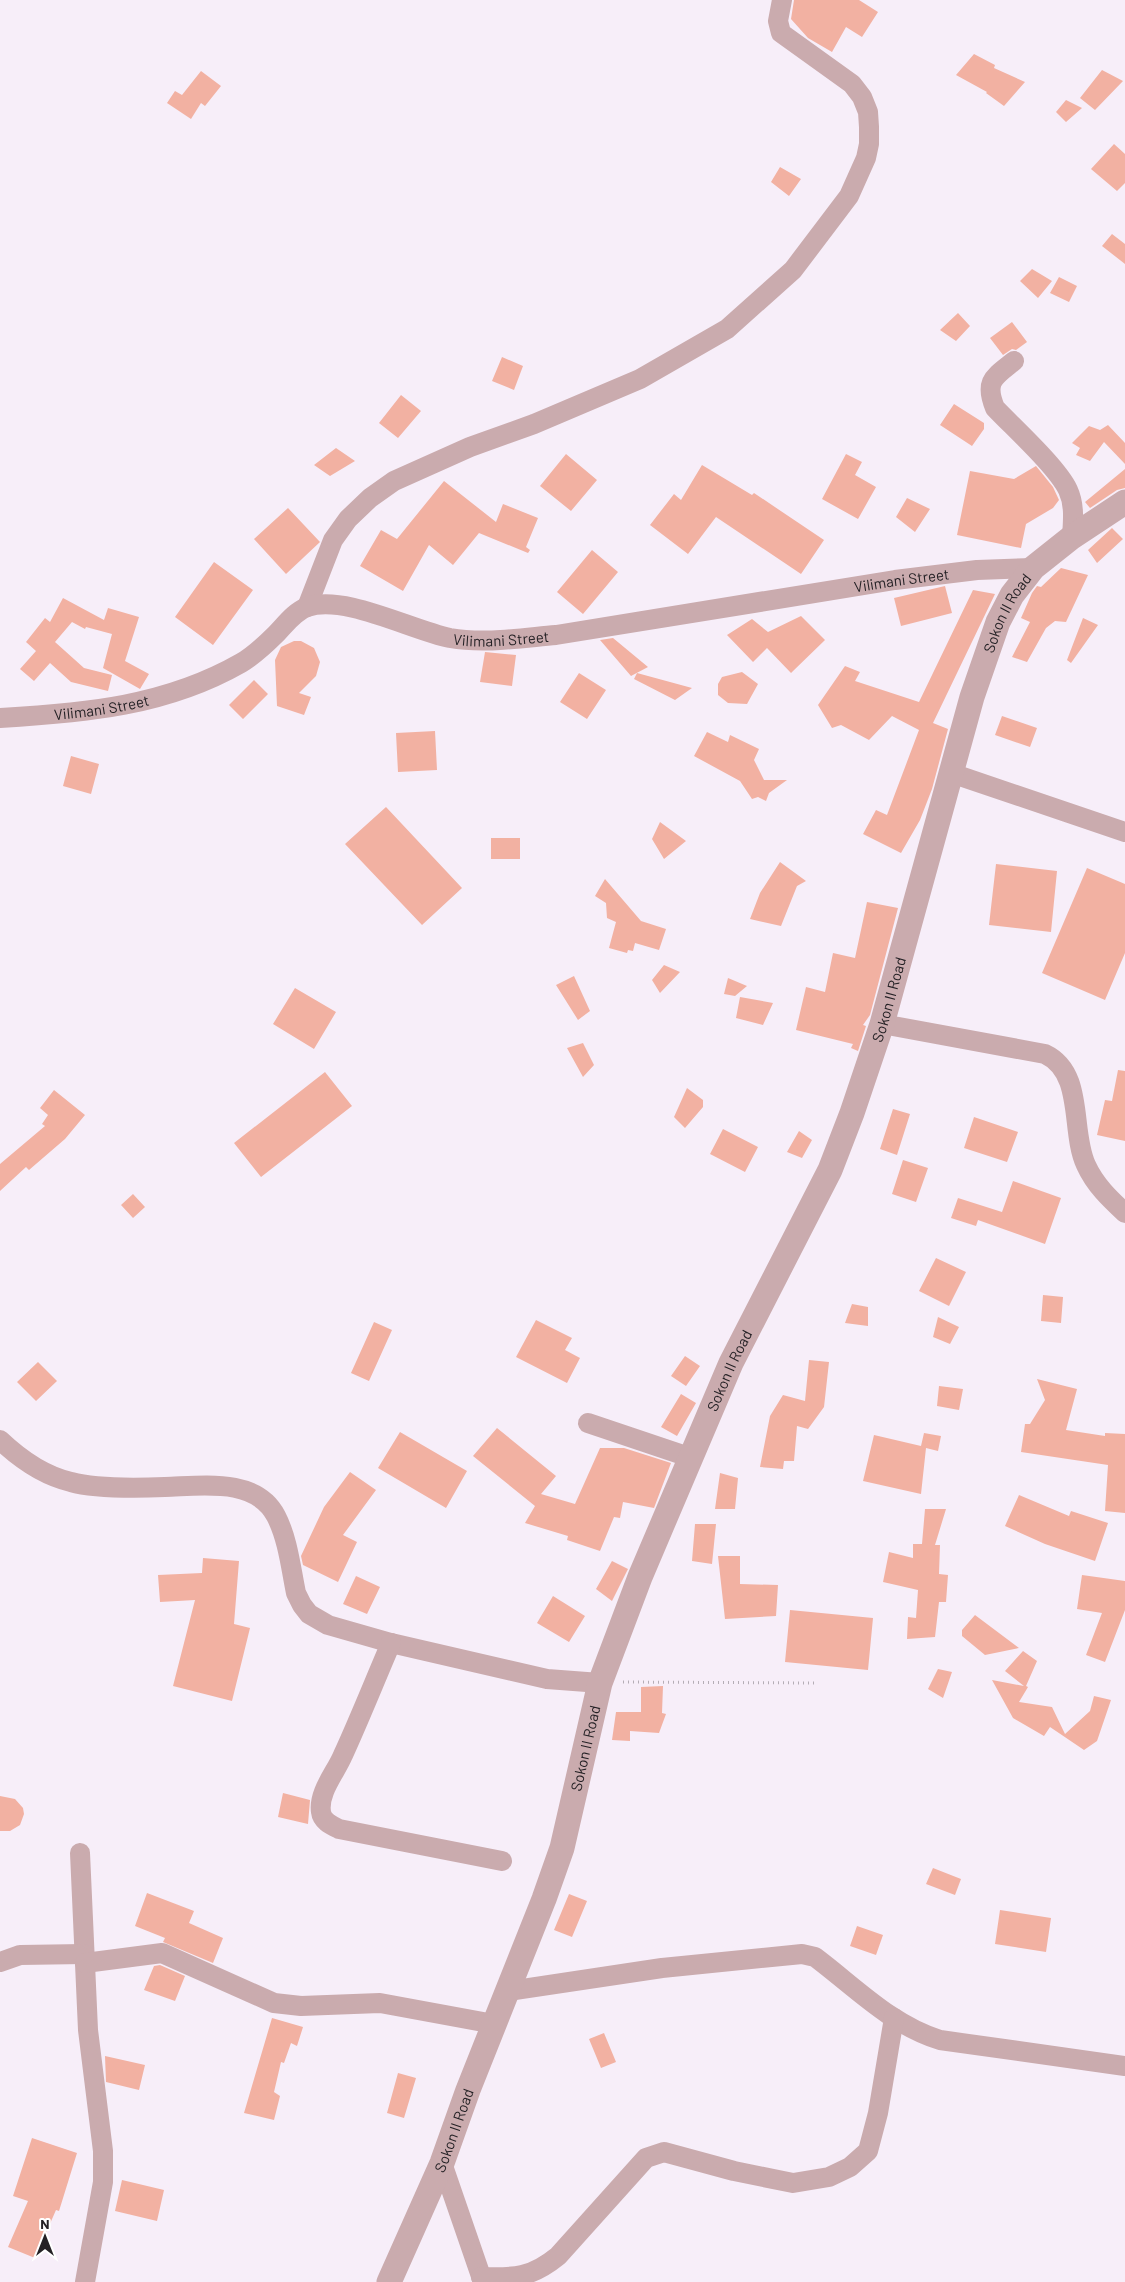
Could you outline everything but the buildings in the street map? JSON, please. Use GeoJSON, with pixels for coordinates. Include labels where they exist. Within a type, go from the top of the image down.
{"type":"FeatureCollection","features":[{"type":"Feature","properties":{"kind":"street"},"geometry":{"type":"LineString","coordinates":[[307,607],[333,540],[370,498],[394,480],[470,447],[534,424],[640,379],[727,329],[793,270],[849,196],[866,158],[869,136],[868,112],[862,97],[852,84],[781,33],[778,20],[782,0]]}},
{"type":"Feature","properties":{"kind":"street"},"geometry":{"type":"LineString","coordinates":[[1014,360],[993,378],[990,390],[991,397],[995,408],[1054,471],[1068,490],[1073,508],[1072,537]]}},
{"type":"Feature","properties":{"kind":"street","name":"Sokon II Road"},"geometry":{"type":"LineString","coordinates":[[389,2282],[442,2164],[494,2024],[535,1924],[562,1848],[600,1683],[640,1576],[731,1362],[830,1170],[856,1104],[882,1024],[972,697],[998,622],[1012,595],[1033,568],[1072,537],[1125,502]]}},
{"type":"Feature","properties":{"kind":"street","name":"Vilimani Street"},"geometry":{"type":"LineString","coordinates":[[0,718],[49,715],[131,704],[178,693],[214,678],[244,661],[275,636],[291,618],[307,607],[332,605],[364,609],[418,630],[452,638],[515,639],[556,635],[895,580],[977,570],[1033,568]]}},
{"type":"Feature","properties":{"kind":"street"},"geometry":{"type":"LineString","coordinates":[[951,773],[1125,832]]}},
{"type":"Feature","properties":{"kind":"street"},"geometry":{"type":"LineString","coordinates":[[882,1024],[1045,1054],[1056,1059],[1063,1068],[1071,1088],[1079,1141],[1086,1165],[1102,1191],[1125,1213]]}},
{"type":"Feature","properties":{"kind":"street"},"geometry":{"type":"LineString","coordinates":[[588,1423],[689,1457]]}},
{"type":"Feature","properties":{"kind":"street"},"geometry":{"type":"LineString","coordinates":[[0,1440],[29,1463],[54,1477],[72,1483],[163,1487],[218,1485],[243,1490],[264,1501],[276,1515],[296,1593],[302,1605],[309,1614],[328,1625],[547,1679],[600,1683]]}},
{"type":"Feature","properties":{"kind":"street"},"geometry":{"type":"LineString","coordinates":[[391,1642],[342,1757],[328,1783],[321,1812],[326,1822],[339,1829],[502,1861]]}},
{"type":"Feature","properties":{"kind":"street"},"geometry":{"type":"LineString","coordinates":[[80,1853],[88,2030],[103,2151],[103,2182],[85,2282]]}},
{"type":"Feature","properties":{"kind":"street"},"geometry":{"type":"LineString","coordinates":[[0,1962],[20,1954],[85,1958],[162,1953],[274,2003],[301,2006],[380,2003],[494,2024]]}},
{"type":"Feature","properties":{"kind":"street"},"geometry":{"type":"LineString","coordinates":[[508,1991],[662,1968],[802,1954],[815,1957],[894,2018],[921,2034],[940,2040],[1125,2066]]}},
{"type":"Feature","properties":{"kind":"street"},"geometry":{"type":"LineString","coordinates":[[442,2164],[482,2279],[523,2276],[545,2266],[558,2256],[646,2158],[664,2152],[734,2171],[793,2183],[829,2177],[850,2167],[868,2151],[878,2113],[894,2018]]}},
{"type":"Feature","properties":{"kind":"path"},"geometry":{"type":"LineString","coordinates":[[600,1683],[642,1681],[816,1683]]}}]}
